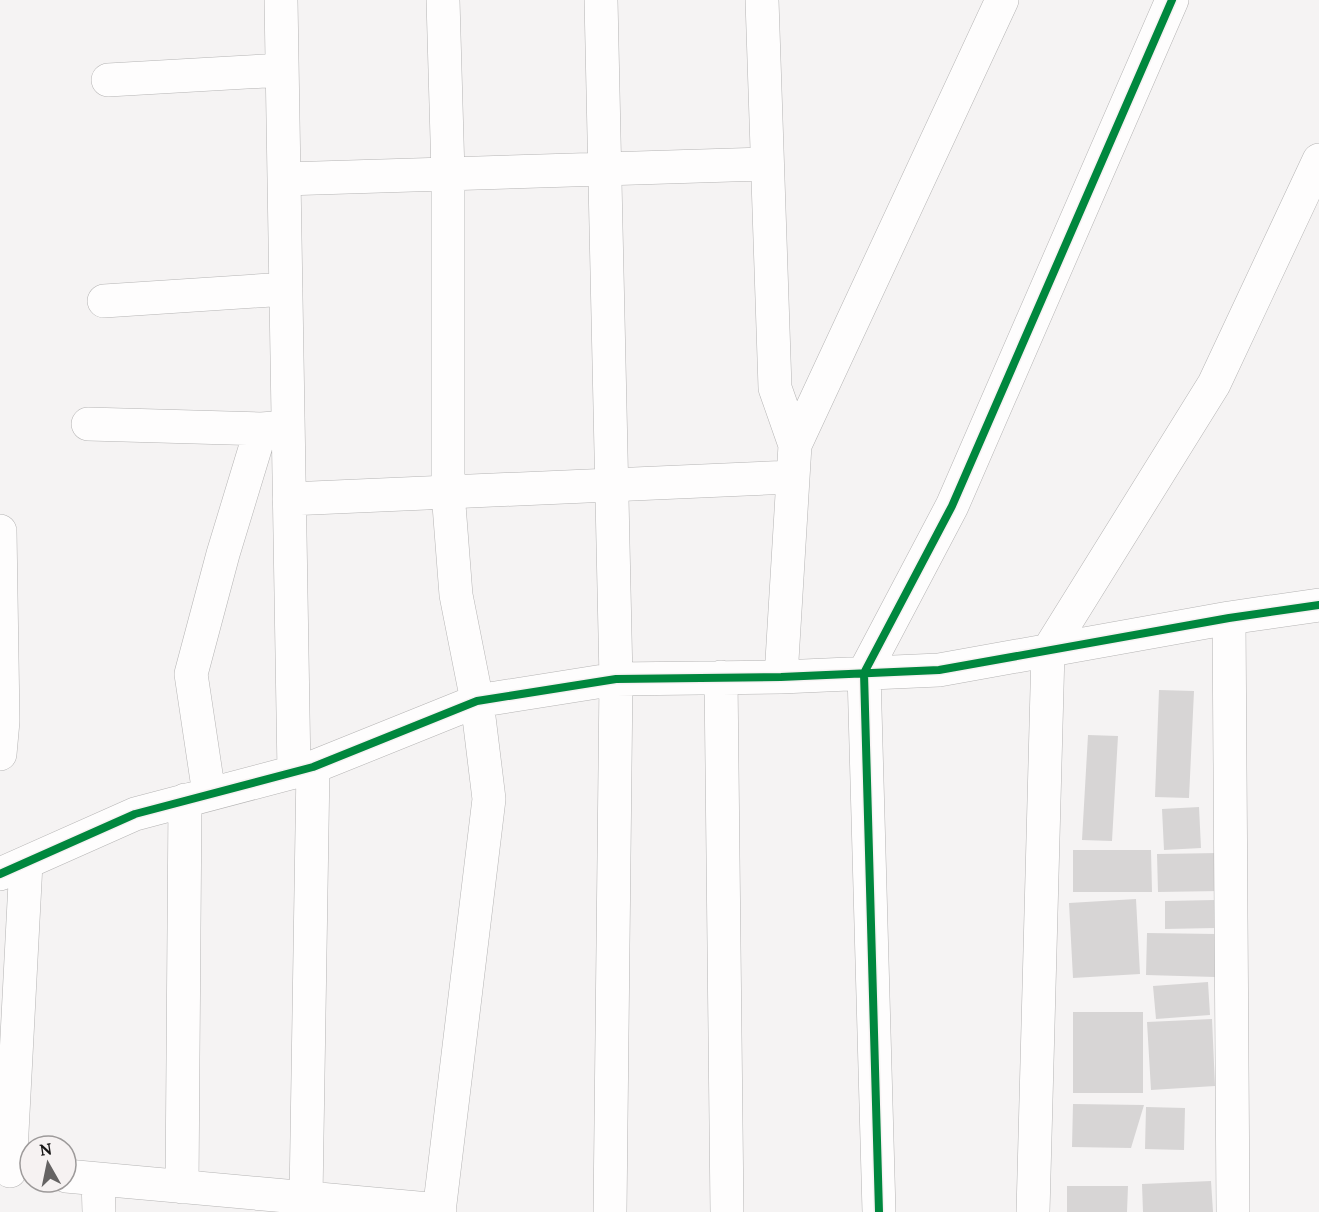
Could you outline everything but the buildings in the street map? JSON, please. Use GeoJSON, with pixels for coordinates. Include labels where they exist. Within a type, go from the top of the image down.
{"type":"FeatureCollection","features":[{"type":"Feature","properties":{"kind":"street"},"geometry":{"type":"LineString","coordinates":[[281,0],[286,289],[275,428],[289,499],[304,770],[306,1198]]}},
{"type":"Feature","properties":{"kind":"street"},"geometry":{"type":"LineString","coordinates":[[78,1177],[440,1211],[489,799],[477,701],[456,595],[448,492],[448,174],[443,0]]}},
{"type":"Feature","properties":{"kind":"street"},"geometry":{"type":"LineString","coordinates":[[601,0],[616,679],[610,1212]]}},
{"type":"Feature","properties":{"kind":"street"},"geometry":{"type":"LineString","coordinates":[[762,0],[775,388],[795,445]]}},
{"type":"Feature","properties":{"kind":"street"},"geometry":{"type":"LineString","coordinates":[[781,677],[795,445],[1002,0]]}},
{"type":"Feature","properties":{"kind":"street"},"geometry":{"type":"LineString","coordinates":[[879,1212],[864,673],[952,506],[1172,0]]}},
{"type":"Feature","properties":{"kind":"street"},"geometry":{"type":"LineString","coordinates":[[108,80],[282,70]]}},
{"type":"Feature","properties":{"kind":"street"},"geometry":{"type":"LineString","coordinates":[[1033,1212],[1048,651],[1214,384],[1319,160]]}},
{"type":"Feature","properties":{"kind":"street"},"geometry":{"type":"LineString","coordinates":[[284,179],[767,164]]}},
{"type":"Feature","properties":{"kind":"street"},"geometry":{"type":"LineString","coordinates":[[104,301],[286,289]]}},
{"type":"Feature","properties":{"kind":"street"},"geometry":{"type":"LineString","coordinates":[[88,424],[275,428]]}},
{"type":"Feature","properties":{"kind":"street"},"geometry":{"type":"LineString","coordinates":[[182,1187],[197,797],[191,674],[223,554],[275,428]]}},
{"type":"Feature","properties":{"kind":"street"},"geometry":{"type":"LineString","coordinates":[[289,499],[793,477]]}},
{"type":"Feature","properties":{"kind":"street"},"geometry":{"type":"LineString","coordinates":[[0,531],[2,722],[0,754]]}},
{"type":"Feature","properties":{"kind":"street"},"geometry":{"type":"LineString","coordinates":[[13,1172],[13,868],[135,814],[304,770],[477,701],[616,679],[781,677],[939,670],[1229,618],[1319,605]]}},
{"type":"Feature","properties":{"kind":"street"},"geometry":{"type":"LineString","coordinates":[[1229,618],[1233,1212]]}},
{"type":"Feature","properties":{"kind":"street"},"geometry":{"type":"LineString","coordinates":[[721,677],[727,1212]]}},
{"type":"Feature","properties":{"kind":"street"},"geometry":{"type":"LineString","coordinates":[[98,1179],[99,1212]]}},
{"type":"Feature","properties":{"kind":"cycle path"},"geometry":{"type":"LineString","coordinates":[[879,1212],[864,673],[952,506],[1172,0]]}},
{"type":"Feature","properties":{"kind":"cycle path"},"geometry":{"type":"LineString","coordinates":[[0,874],[135,814],[313,767],[477,701],[616,679],[781,677],[939,670],[1229,618],[1319,605]]}}]}
